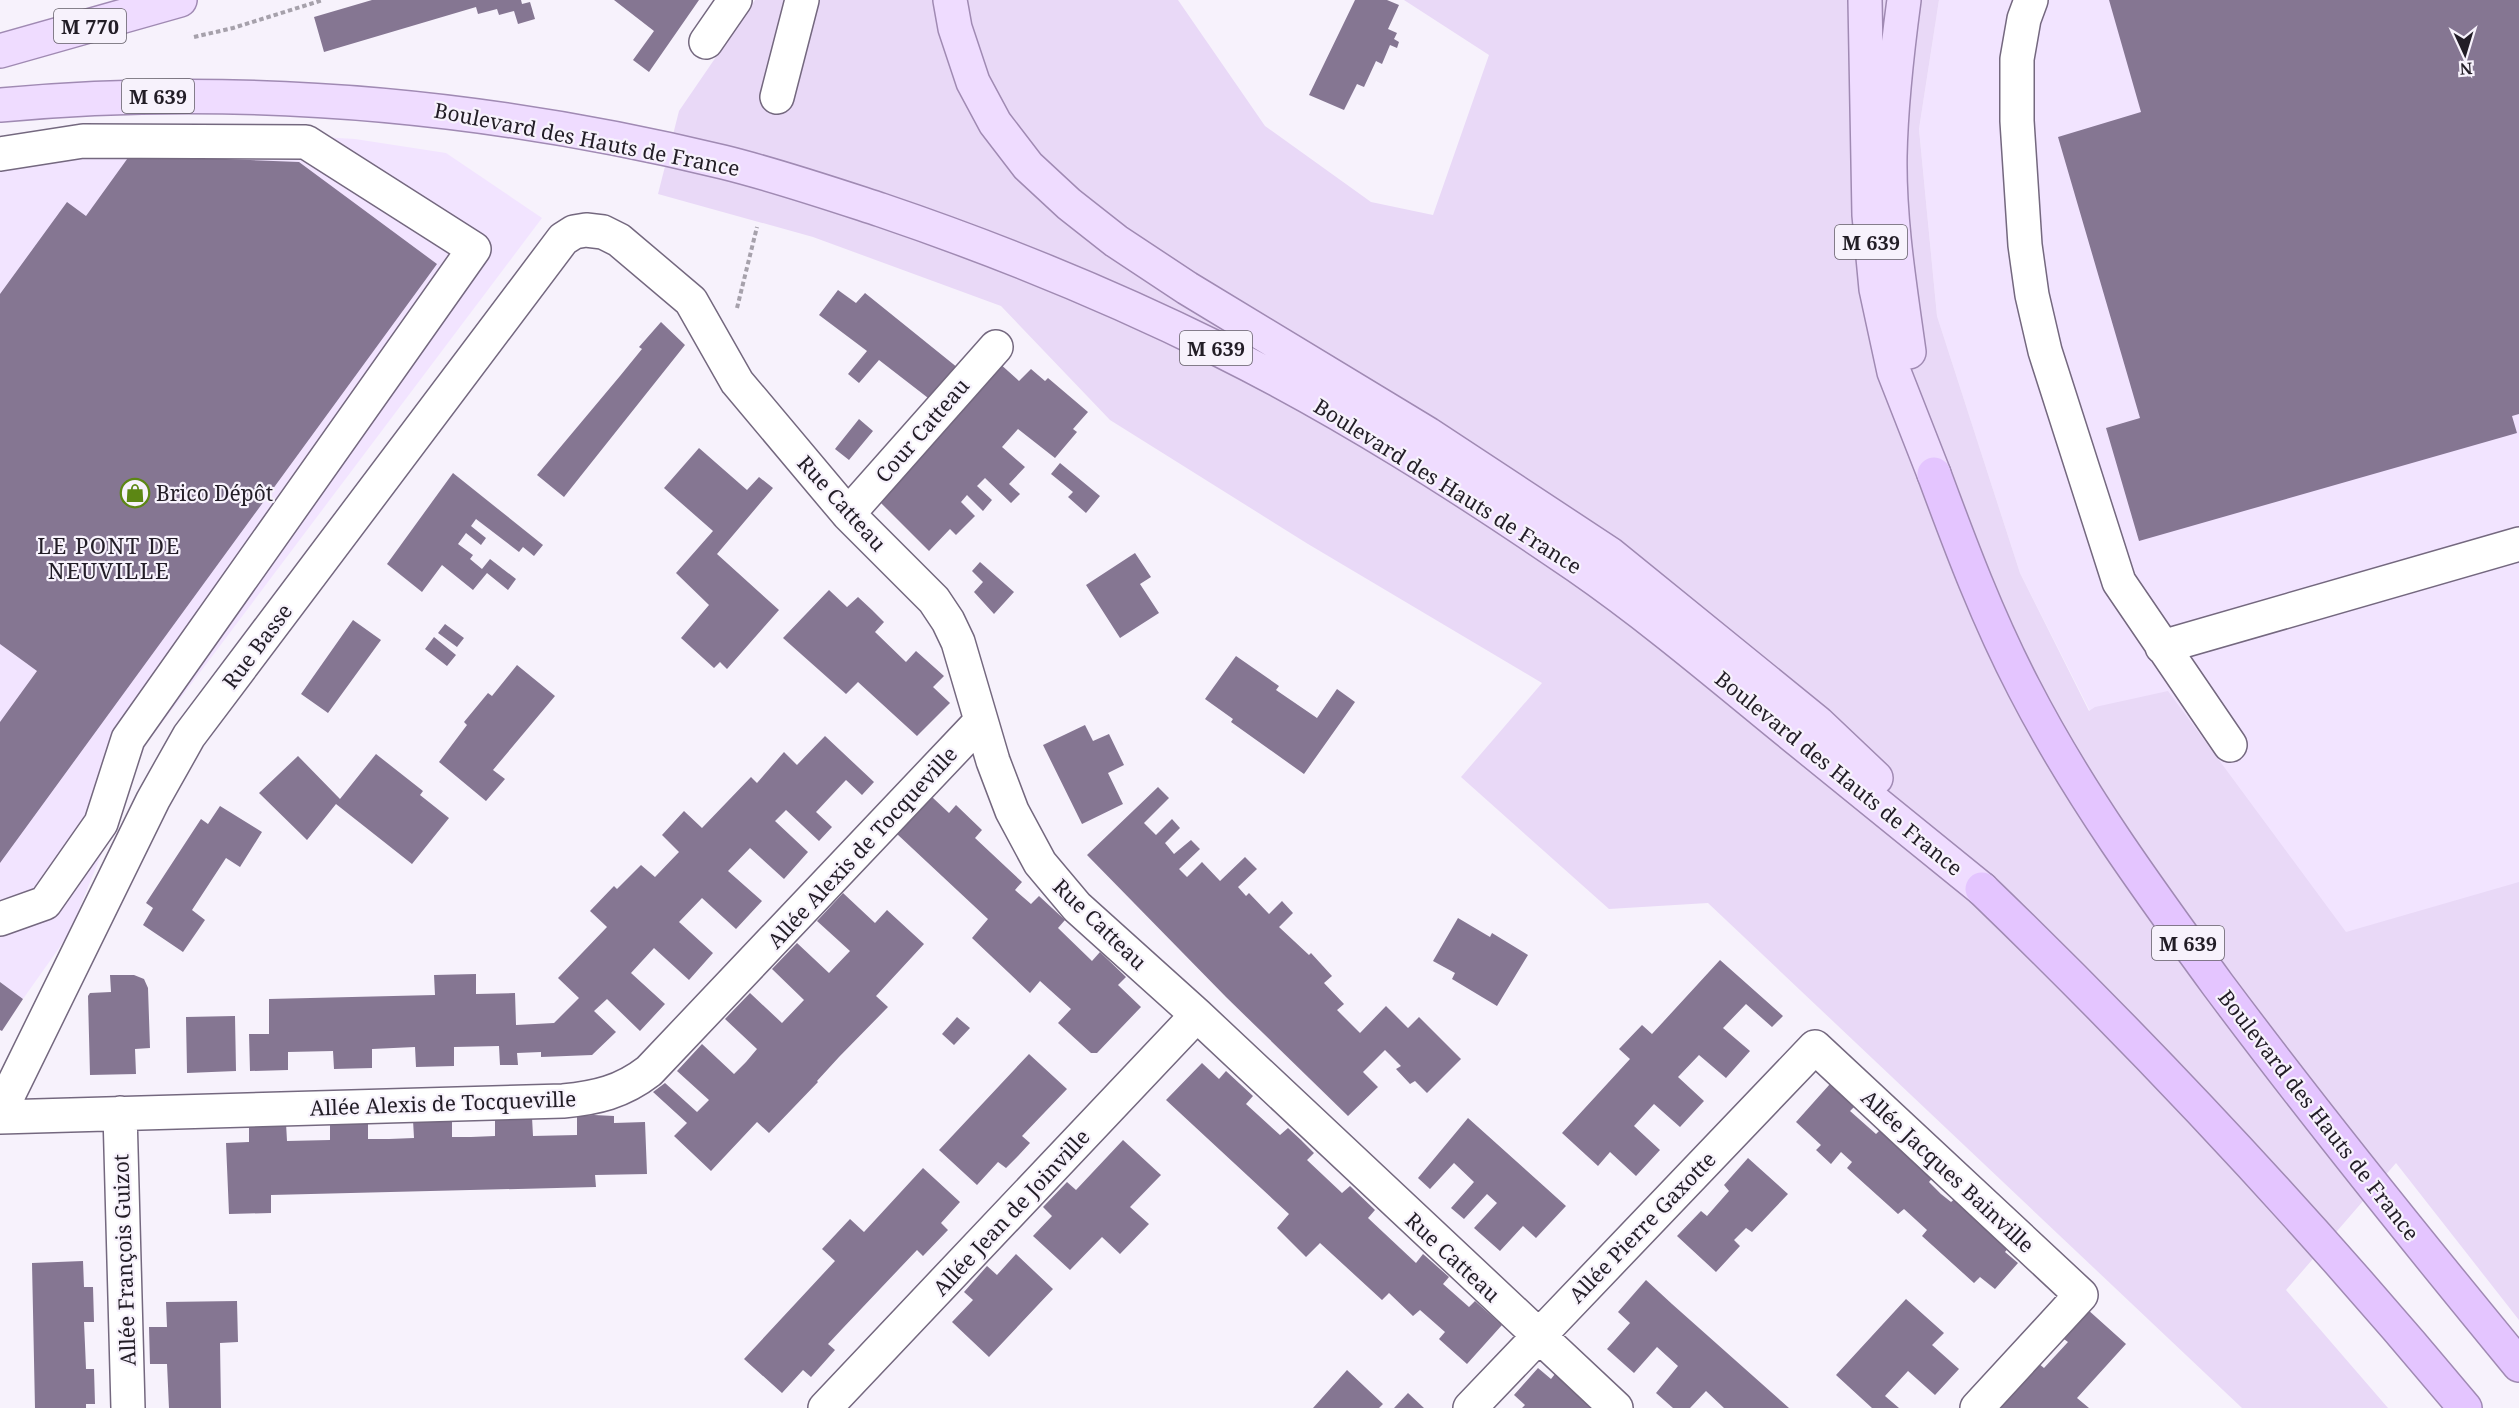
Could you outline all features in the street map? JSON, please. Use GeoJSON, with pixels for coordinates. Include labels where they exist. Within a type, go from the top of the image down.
{"type":"FeatureCollection","features":[{"type":"Feature","properties":{"kind":"highway","name":"Boulevard des Hauts de France"},"geometry":{"type":"LineString","coordinates":[[1934,474],[1989,616],[2023,687],[2069,770],[2170,920],[2312,1110],[2519,1365]]}},
{"type":"Feature","properties":{"kind":"highway","name":"Boulevard des Hauts de France"},"geometry":{"type":"LineString","coordinates":[[1982,889],[2074,977],[2278,1194],[2382,1308],[2465,1408]]}},
{"type":"Feature","properties":{"kind":"main road","name":"M 770"},"geometry":{"type":"LineString","coordinates":[[0,51],[180,0]]}},
{"type":"Feature","properties":{"kind":"main road","name":"Boulevard des Hauts de France"},"geometry":{"type":"LineString","coordinates":[[950,0],[955,28],[973,82],[995,123],[1028,166],[1069,204],[1116,241],[1187,288],[1428,434],[1610,554],[1818,723],[1889,790],[1982,889]]}},
{"type":"Feature","properties":{"kind":"main road","name":"M 639"},"geometry":{"type":"LineString","coordinates":[[1865,0],[1869,215],[1876,289],[1894,372],[1934,474]]}},
{"type":"Feature","properties":{"kind":"main road","name":"M 639"},"geometry":{"type":"LineString","coordinates":[[1904,0],[1896,57],[1890,156],[1893,217],[1912,375],[1934,474]]}},
{"type":"Feature","properties":{"kind":"main road","name":"Boulevard des Hauts de France"},"geometry":{"type":"LineString","coordinates":[[0,105],[135,96],[201,95],[316,99],[421,108],[524,123],[724,162],[840,196],[938,229],[1050,273],[1223,351],[1335,412],[1425,466],[1583,570],[1719,674],[1982,889]]}},
{"type":"Feature","properties":{"kind":"street"},"geometry":{"type":"LineString","coordinates":[[706,42],[735,0]]}},
{"type":"Feature","properties":{"kind":"street"},"geometry":{"type":"LineString","coordinates":[[777,97],[802,0]]}},
{"type":"Feature","properties":{"kind":"street"},"geometry":{"type":"LineString","coordinates":[[2031,0],[2024,20],[2017,59],[2017,121],[2025,245],[2032,295],[2045,351],[2119,582],[2230,745]]}},
{"type":"Feature","properties":{"kind":"street"},"geometry":{"type":"LineString","coordinates":[[0,154],[83,141],[306,142],[474,249],[128,739],[101,823],[45,903],[0,919]]}},
{"type":"Feature","properties":{"kind":"street","name":"Rue Catteau"},"geometry":{"type":"LineString","coordinates":[[586,230],[603,232],[619,240],[691,300],[705,322],[723,361],[737,382],[848,514],[934,600],[948,621],[967,670],[1001,785],[1016,818],[1040,862],[1077,907],[1197,1015],[1616,1408]]}},
{"type":"Feature","properties":{"kind":"street","name":"Rue Basse"},"geometry":{"type":"LineString","coordinates":[[0,1112],[170,766],[189,736],[562,238],[574,232],[586,230]]}},
{"type":"Feature","properties":{"kind":"street","name":"Cour Catteau"},"geometry":{"type":"LineString","coordinates":[[848,514],[996,347]]}},
{"type":"Feature","properties":{"kind":"street"},"geometry":{"type":"LineString","coordinates":[[2162,647],[2519,544]]}},
{"type":"Feature","properties":{"kind":"street","name":"Allée Alexis de Tocqueville"},"geometry":{"type":"LineString","coordinates":[[0,1117],[563,1101],[614,1093],[649,1071],[981,721]]}},
{"type":"Feature","properties":{"kind":"street","name":"Allée Jean de Joinville"},"geometry":{"type":"LineString","coordinates":[[825,1408],[1197,1015]]}},
{"type":"Feature","properties":{"kind":"street","name":"Allée Pierre Gaxotte"},"geometry":{"type":"LineString","coordinates":[[1470,1408],[1537,1335],[1815,1047]]}},
{"type":"Feature","properties":{"kind":"street","name":"Allée Jacques Bainville"},"geometry":{"type":"LineString","coordinates":[[1815,1047],[2081,1295],[1977,1408]]}},
{"type":"Feature","properties":{"kind":"street","name":"Allée François Guizot"},"geometry":{"type":"LineString","coordinates":[[120,1113],[128,1408]]}},
{"type":"Feature","properties":{"kind":"path"},"geometry":{"type":"LineString","coordinates":[[723,361],[757,227]]}},
{"type":"Feature","properties":{"kind":"shaded area"},"geometry":{"type":"Polygon","coordinates":[[[755,0],[1178,0],[1265,126],[1371,202],[1433,215],[1489,55],[1404,0],[1939,0],[1919,129],[1937,316],[2020,573],[2089,711],[2095,707],[2168,691],[2346,932],[2519,882],[2519,1320],[2396,1163],[2286,1290],[2388,1408],[2242,1408],[1708,903],[1609,909],[1461,777],[1542,683],[1308,544],[1110,420],[1001,306],[813,237],[658,194],[679,111],[755,0]]]}},
{"type":"Feature","properties":{"kind":"shaded area"},"geometry":{"type":"Polygon","coordinates":[[[1939,0],[2519,0],[2519,1320],[2131,792],[2020,573],[1937,316],[1919,129],[1939,0]]]}},
{"type":"Feature","properties":{"kind":"shaded area","name":"Brico Dépôt"},"geometry":{"type":"Polygon","coordinates":[[[108,125],[355,139],[446,153],[542,218],[146,744],[69,934],[23,999],[0,982],[0,158],[108,125]]]}},
{"type":"Feature","properties":{"kind":"building"},"geometry":{"type":"Polygon","coordinates":[[[372,0],[521,0],[522,4],[530,2],[535,19],[518,24],[514,11],[499,15],[497,9],[478,14],[476,7],[324,52],[314,17],[372,0]]]}},
{"type":"Feature","properties":{"kind":"building"},"geometry":{"type":"Polygon","coordinates":[[[614,0],[699,0],[649,72],[633,60],[654,31],[614,0]]]}},
{"type":"Feature","properties":{"kind":"building"},"geometry":{"type":"Polygon","coordinates":[[[1355,0],[1387,0],[1399,5],[1388,29],[1397,33],[1394,39],[1399,42],[1397,48],[1390,45],[1382,64],[1376,61],[1364,87],[1357,84],[1344,110],[1309,95],[1355,0]]]}},
{"type":"Feature","properties":{"kind":"building"},"geometry":{"type":"Polygon","coordinates":[[[2109,0],[2519,0],[2519,414],[2512,416],[2517,433],[2139,541],[2106,428],[2140,418],[2058,137],[2141,112],[2109,0]]]}},
{"type":"Feature","properties":{"kind":"building","name":"Brico Dépôt"},"geometry":{"type":"Polygon","coordinates":[[[130,155],[299,162],[437,264],[0,863],[0,722],[37,671],[0,644],[0,294],[67,202],[86,216],[130,155]]]}},
{"type":"Feature","properties":{"kind":"building"},"geometry":{"type":"Polygon","coordinates":[[[838,290],[856,303],[865,293],[958,368],[932,401],[879,360],[859,383],[848,374],[867,351],[819,315],[838,290]]]}},
{"type":"Feature","properties":{"kind":"building"},"geometry":{"type":"Polygon","coordinates":[[[661,322],[685,345],[564,497],[537,475],[642,349],[639,347],[661,322]]]}},
{"type":"Feature","properties":{"kind":"building"},"geometry":{"type":"Polygon","coordinates":[[[998,362],[1019,381],[1031,369],[1045,381],[1048,378],[1088,412],[1073,429],[1077,432],[1055,458],[1018,429],[1002,447],[1025,467],[1009,484],[1020,494],[1011,503],[985,478],[977,486],[992,500],[983,511],[967,495],[961,502],[975,516],[956,535],[950,529],[929,551],[876,498],[998,362]]]}},
{"type":"Feature","properties":{"kind":"building"},"geometry":{"type":"Polygon","coordinates":[[[859,419],[873,431],[849,460],[835,449],[859,419]]]}},
{"type":"Feature","properties":{"kind":"building"},"geometry":{"type":"Polygon","coordinates":[[[699,448],[747,490],[759,477],[773,488],[717,554],[779,610],[727,669],[720,662],[714,668],[681,638],[709,605],[676,573],[713,531],[664,488],[699,448]]]}},
{"type":"Feature","properties":{"kind":"building"},"geometry":{"type":"Polygon","coordinates":[[[1060,463],[1100,496],[1086,513],[1068,497],[1073,492],[1051,474],[1060,463]]]}},
{"type":"Feature","properties":{"kind":"building"},"geometry":{"type":"Polygon","coordinates":[[[453,473],[543,545],[534,556],[523,547],[519,552],[476,519],[471,526],[486,538],[481,545],[466,533],[458,544],[473,555],[470,559],[482,569],[490,559],[516,579],[508,590],[487,573],[473,590],[442,565],[422,592],[387,564],[453,473]]]}},
{"type":"Feature","properties":{"kind":"building"},"geometry":{"type":"Polygon","coordinates":[[[1135,553],[1151,577],[1140,584],[1159,613],[1120,638],[1086,585],[1135,553]]]}},
{"type":"Feature","properties":{"kind":"building"},"geometry":{"type":"Polygon","coordinates":[[[980,562],[1014,592],[994,614],[974,592],[983,582],[972,571],[980,562]]]}},
{"type":"Feature","properties":{"kind":"building"},"geometry":{"type":"Polygon","coordinates":[[[829,590],[847,607],[858,597],[884,622],[875,632],[906,662],[916,651],[944,676],[933,687],[950,703],[917,736],[858,682],[846,694],[783,638],[829,590]]]}},
{"type":"Feature","properties":{"kind":"building"},"geometry":{"type":"Polygon","coordinates":[[[353,620],[381,640],[328,713],[301,694],[353,620]]]}},
{"type":"Feature","properties":{"kind":"building"},"geometry":{"type":"Polygon","coordinates":[[[445,624],[464,638],[457,647],[438,633],[445,624]]]}},
{"type":"Feature","properties":{"kind":"building"},"geometry":{"type":"Polygon","coordinates":[[[434,637],[456,655],[447,666],[425,649],[434,637]]]}},
{"type":"Feature","properties":{"kind":"building"},"geometry":{"type":"Polygon","coordinates":[[[1236,656],[1279,686],[1276,690],[1317,718],[1337,689],[1355,702],[1304,774],[1231,722],[1233,719],[1205,699],[1236,656]]]}},
{"type":"Feature","properties":{"kind":"building"},"geometry":{"type":"Polygon","coordinates":[[[517,665],[555,696],[493,770],[505,779],[486,801],[439,762],[467,725],[464,722],[488,693],[492,696],[517,665]]]}},
{"type":"Feature","properties":{"kind":"building"},"geometry":{"type":"Polygon","coordinates":[[[1085,725],[1093,741],[1109,734],[1124,765],[1108,773],[1123,804],[1082,824],[1043,745],[1085,725]]]}},
{"type":"Feature","properties":{"kind":"building"},"geometry":{"type":"Polygon","coordinates":[[[825,736],[874,782],[862,795],[846,780],[816,812],[832,827],[819,841],[786,810],[775,821],[808,852],[784,879],[750,848],[728,871],[762,901],[736,929],[702,898],[679,922],[713,953],[689,980],[654,948],[631,973],[665,1004],[640,1031],[607,999],[594,1011],[616,1032],[592,1055],[541,1057],[541,1052],[517,1053],[518,1065],[500,1065],[499,1046],[454,1047],[454,1066],[416,1067],[415,1047],[372,1049],[372,1068],[334,1069],[333,1051],[288,1052],[288,1070],[250,1071],[249,1034],[269,1034],[269,999],[435,995],[434,975],[476,974],[476,994],[515,993],[516,1025],[554,1023],[579,998],[558,978],[607,927],[590,911],[614,886],[617,889],[641,865],[655,877],[679,852],[662,835],[684,811],[702,828],[751,777],[757,783],[784,752],[797,765],[825,736]]]}},
{"type":"Feature","properties":{"kind":"building"},"geometry":{"type":"Polygon","coordinates":[[[376,754],[423,791],[420,795],[449,818],[412,864],[336,804],[307,840],[259,793],[298,756],[340,799],[376,754]]]}},
{"type":"Feature","properties":{"kind":"building"},"geometry":{"type":"Polygon","coordinates":[[[1158,787],[1169,798],[1144,823],[1156,835],[1172,819],[1180,828],[1165,843],[1174,854],[1191,840],[1200,849],[1179,869],[1187,877],[1202,862],[1220,881],[1245,857],[1257,869],[1238,887],[1246,896],[1249,893],[1269,914],[1282,901],[1293,913],[1279,927],[1309,955],[1311,953],[1332,976],[1324,983],[1344,1004],[1337,1010],[1360,1033],[1386,1006],[1408,1028],[1419,1017],[1461,1059],[1427,1093],[1415,1081],[1410,1084],[1396,1069],[1401,1066],[1385,1050],[1363,1072],[1378,1087],[1348,1116],[1226,997],[1087,855],[1158,787]]]}},
{"type":"Feature","properties":{"kind":"building"},"geometry":{"type":"Polygon","coordinates":[[[932,797],[949,813],[956,805],[982,830],[975,838],[1022,882],[1015,890],[1031,904],[1039,896],[1065,920],[1058,928],[1092,961],[1100,952],[1126,977],[1118,985],[1141,1007],[1097,1053],[1091,1053],[1058,1023],[1071,1009],[1040,981],[1030,993],[972,938],[988,919],[897,834],[932,797]]]}},
{"type":"Feature","properties":{"kind":"building"},"geometry":{"type":"Polygon","coordinates":[[[220,806],[262,832],[240,867],[226,858],[192,910],[205,920],[183,952],[143,925],[153,908],[146,903],[201,819],[208,824],[220,806]]]}},
{"type":"Feature","properties":{"kind":"building"},"geometry":{"type":"Polygon","coordinates":[[[843,893],[875,923],[887,910],[924,944],[876,996],[888,1007],[818,1082],[769,1133],[757,1122],[711,1171],[674,1136],[687,1123],[653,1092],[665,1083],[697,1112],[709,1100],[677,1071],[702,1044],[734,1074],[746,1062],[757,1049],[725,1019],[750,993],[782,1023],[804,1000],[772,969],[797,943],[829,973],[850,951],[817,921],[843,893]]]}},
{"type":"Feature","properties":{"kind":"building"},"geometry":{"type":"Polygon","coordinates":[[[1458,918],[1490,937],[1492,933],[1528,955],[1497,1006],[1452,979],[1455,973],[1433,961],[1458,918]]]}},
{"type":"Feature","properties":{"kind":"building"},"geometry":{"type":"Polygon","coordinates":[[[1720,960],[1783,1016],[1772,1027],[1746,1004],[1723,1028],[1750,1051],[1726,1078],[1699,1055],[1678,1077],[1704,1101],[1680,1127],[1654,1104],[1634,1126],[1660,1150],[1636,1176],[1610,1152],[1598,1166],[1562,1133],[1630,1059],[1619,1049],[1642,1025],[1652,1034],[1720,960]]]}},
{"type":"Feature","properties":{"kind":"building"},"geometry":{"type":"Polygon","coordinates":[[[110,975],[134,975],[144,979],[148,988],[150,1048],[135,1049],[136,1074],[90,1075],[88,996],[90,993],[111,992],[110,975]]]}},
{"type":"Feature","properties":{"kind":"building"},"geometry":{"type":"Polygon","coordinates":[[[0,982],[23,999],[2,1031],[0,1030],[0,982]]]}},
{"type":"Feature","properties":{"kind":"building"},"geometry":{"type":"Polygon","coordinates":[[[235,1016],[236,1071],[187,1073],[186,1017],[235,1016]]]}},
{"type":"Feature","properties":{"kind":"building"},"geometry":{"type":"Polygon","coordinates":[[[957,1017],[970,1028],[954,1045],[942,1034],[957,1017]]]}},
{"type":"Feature","properties":{"kind":"building"},"geometry":{"type":"Polygon","coordinates":[[[1029,1054],[1067,1089],[1022,1136],[1030,1143],[1018,1156],[1006,1168],[998,1162],[977,1185],[939,1150],[1029,1054]]]}},
{"type":"Feature","properties":{"kind":"building"},"geometry":{"type":"Polygon","coordinates":[[[1202,1063],[1219,1079],[1226,1071],[1253,1096],[1246,1104],[1280,1135],[1288,1128],[1301,1140],[1314,1153],[1307,1160],[1342,1193],[1350,1186],[1375,1210],[1368,1218],[1416,1263],[1423,1254],[1449,1277],[1443,1284],[1469,1307],[1475,1301],[1502,1325],[1467,1364],[1439,1339],[1445,1332],[1420,1310],[1413,1316],[1389,1293],[1382,1300],[1320,1243],[1306,1257],[1277,1228],[1289,1214],[1166,1100],[1202,1063]]]}},
{"type":"Feature","properties":{"kind":"building"},"geometry":{"type":"Polygon","coordinates":[[[1830,1084],[1855,1106],[1850,1111],[1876,1134],[1881,1129],[1934,1176],[1929,1182],[1941,1194],[1951,1202],[1957,1197],[2010,1246],[2005,1252],[2018,1263],[1995,1289],[1980,1277],[1974,1283],[1922,1236],[1927,1230],[1904,1209],[1898,1214],[1847,1168],[1852,1162],[1841,1152],[1831,1164],[1816,1150],[1821,1145],[1796,1122],[1830,1084]]]}},
{"type":"Feature","properties":{"kind":"building"},"geometry":{"type":"Polygon","coordinates":[[[577,1116],[614,1116],[614,1123],[645,1122],[647,1174],[595,1175],[596,1187],[271,1195],[271,1213],[229,1214],[226,1143],[249,1142],[249,1124],[286,1123],[287,1141],[330,1140],[330,1122],[368,1121],[368,1139],[389,1139],[414,1138],[413,1120],[452,1119],[452,1137],[471,1137],[495,1136],[495,1119],[532,1117],[533,1136],[577,1135],[577,1116]]]}},
{"type":"Feature","properties":{"kind":"building"},"geometry":{"type":"Polygon","coordinates":[[[1468,1118],[1566,1206],[1536,1238],[1523,1226],[1500,1251],[1474,1228],[1497,1203],[1487,1194],[1464,1219],[1451,1208],[1474,1182],[1454,1163],[1430,1189],[1418,1178],[1468,1118]]]}},
{"type":"Feature","properties":{"kind":"building"},"geometry":{"type":"Polygon","coordinates":[[[1123,1140],[1161,1175],[1130,1207],[1149,1224],[1120,1254],[1102,1237],[1070,1270],[1033,1236],[1052,1216],[1043,1207],[1067,1182],[1076,1190],[1123,1140]]]}},
{"type":"Feature","properties":{"kind":"building"},"geometry":{"type":"Polygon","coordinates":[[[1748,1158],[1788,1194],[1752,1232],[1746,1228],[1734,1240],[1740,1246],[1716,1272],[1677,1236],[1701,1211],[1707,1216],[1729,1191],[1724,1185],[1748,1158]]]}},
{"type":"Feature","properties":{"kind":"building"},"geometry":{"type":"Polygon","coordinates":[[[923,1168],[960,1202],[941,1223],[948,1230],[923,1256],[917,1250],[828,1344],[835,1350],[811,1377],[803,1370],[782,1393],[744,1359],[835,1261],[822,1249],[850,1219],[864,1232],[923,1168]]]}},
{"type":"Feature","properties":{"kind":"building"},"geometry":{"type":"Polygon","coordinates":[[[1016,1254],[1053,1289],[989,1357],[952,1322],[973,1300],[964,1292],[987,1266],[997,1275],[1016,1254]]]}},
{"type":"Feature","properties":{"kind":"building"},"geometry":{"type":"Polygon","coordinates":[[[83,1261],[84,1287],[93,1287],[94,1322],[84,1322],[86,1369],[94,1369],[95,1404],[86,1404],[86,1408],[35,1408],[32,1263],[83,1261]]]}},
{"type":"Feature","properties":{"kind":"building"},"geometry":{"type":"Polygon","coordinates":[[[1646,1280],[1789,1408],[1724,1408],[1706,1391],[1690,1408],[1673,1408],[1656,1393],[1678,1366],[1657,1347],[1634,1373],[1607,1349],[1630,1323],[1618,1312],[1646,1280]]]}},
{"type":"Feature","properties":{"kind":"building"},"geometry":{"type":"Polygon","coordinates":[[[1906,1299],[1944,1333],[1932,1345],[1959,1369],[1935,1395],[1908,1371],[1885,1396],[1899,1408],[1872,1408],[1836,1375],[1906,1299]]]}},
{"type":"Feature","properties":{"kind":"building"},"geometry":{"type":"Polygon","coordinates":[[[237,1301],[238,1342],[220,1343],[221,1408],[169,1408],[167,1364],[150,1364],[149,1327],[167,1327],[166,1302],[237,1301]]]}},
{"type":"Feature","properties":{"kind":"building"},"geometry":{"type":"Polygon","coordinates":[[[2087,1309],[2126,1344],[2077,1398],[2089,1408],[1997,1408],[2038,1363],[2044,1368],[2068,1342],[2061,1337],[2087,1309]]]}},
{"type":"Feature","properties":{"kind":"building"},"geometry":{"type":"Polygon","coordinates":[[[1538,1368],[1551,1379],[1555,1374],[1593,1408],[1522,1408],[1525,1405],[1514,1395],[1538,1368]]]}},
{"type":"Feature","properties":{"kind":"building"},"geometry":{"type":"Polygon","coordinates":[[[1347,1370],[1383,1404],[1379,1408],[1313,1408],[1347,1370]]]}},
{"type":"Feature","properties":{"kind":"building"},"geometry":{"type":"Polygon","coordinates":[[[1408,1393],[1424,1408],[1394,1408],[1408,1393]]]}},
{"type":"Feature","properties":{"kind":"place","name":"Brico Dépôt"},"geometry":{"type":"Point","coordinates":[135,493]}},
{"type":"Feature","properties":{"kind":"district","name":"LE PONT DE NEUVILLE"},"geometry":{"type":"Point","coordinates":[109,558]}}]}
